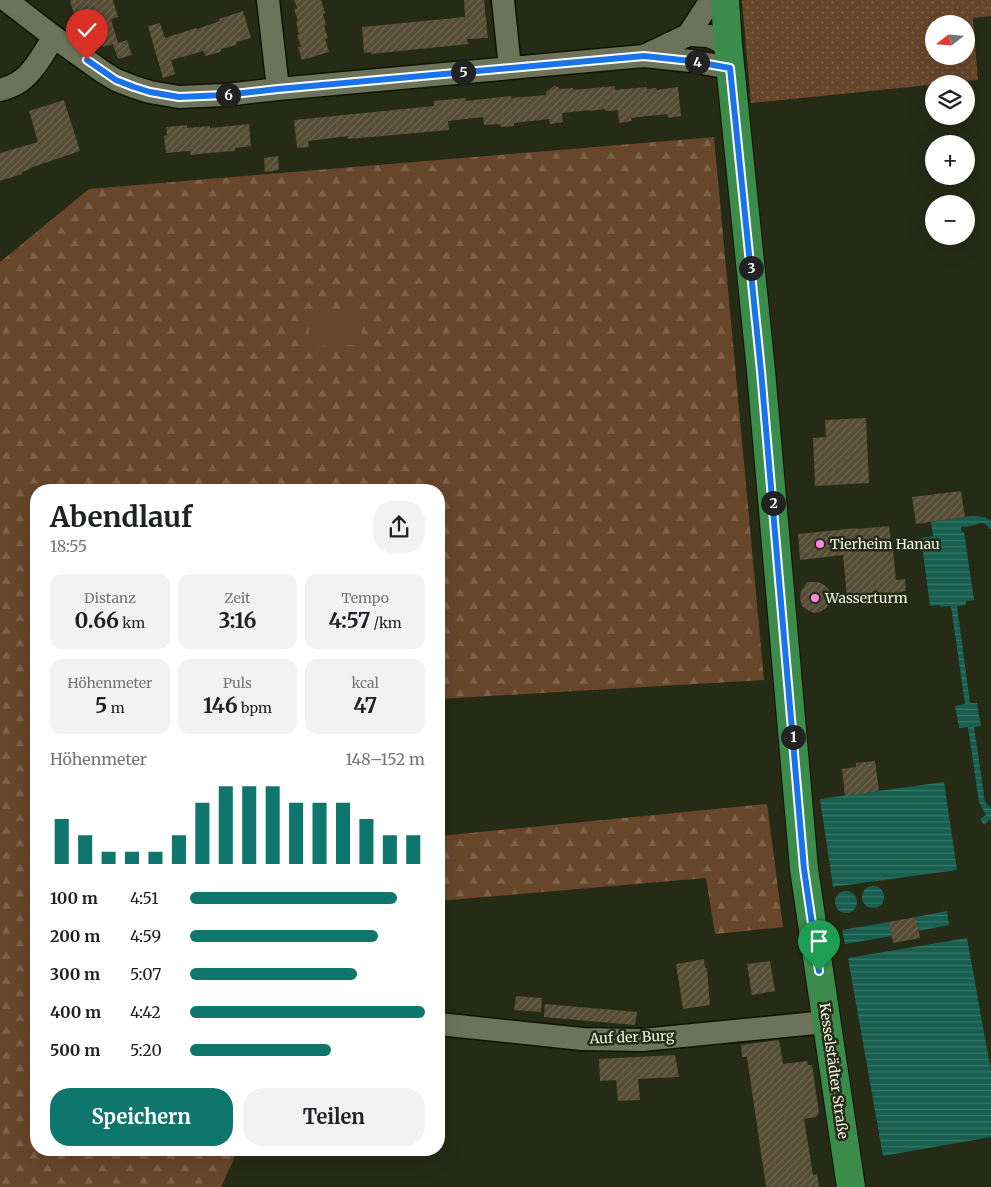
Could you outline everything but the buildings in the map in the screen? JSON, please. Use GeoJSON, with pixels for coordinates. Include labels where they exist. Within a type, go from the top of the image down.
{"type":"FeatureCollection","features":[{"type":"Feature","properties":{"kind":"main road","name":"Kesselstädter Straße"},"geometry":{"type":"LineString","coordinates":[[725,0],[761,371],[804,869],[851,1187]]}},
{"type":"Feature","properties":{"kind":"street"},"geometry":{"type":"LineString","coordinates":[[6,0],[54,37],[116,80],[150,92],[179,97],[644,56],[691,61],[729,56]]}},
{"type":"Feature","properties":{"kind":"street"},"geometry":{"type":"LineString","coordinates":[[268,0],[278,89]]}},
{"type":"Feature","properties":{"kind":"street"},"geometry":{"type":"LineString","coordinates":[[503,0],[510,68]]}},
{"type":"Feature","properties":{"kind":"street"},"geometry":{"type":"LineString","coordinates":[[688,35],[711,0]]}},
{"type":"Feature","properties":{"kind":"street"},"geometry":{"type":"LineString","coordinates":[[644,56],[688,35],[709,36],[729,56]]}},
{"type":"Feature","properties":{"kind":"street"},"geometry":{"type":"LineString","coordinates":[[0,90],[25,78],[34,68],[54,37]]}},
{"type":"Feature","properties":{"kind":"street","name":"Auf der Burg"},"geometry":{"type":"LineString","coordinates":[[445,1025],[582,1039],[642,1040],[826,1022]]}},
{"type":"Feature","properties":{"kind":"green space"},"geometry":{"type":"Polygon","coordinates":[[[742,0],[991,0],[991,16],[975,18],[975,15],[925,15],[925,65],[975,65],[975,43],[978,80],[975,80],[975,75],[925,75],[925,85],[751,103],[742,0]]]}},
{"type":"Feature","properties":{"kind":"green space"},"geometry":{"type":"Polygon","coordinates":[[[714,137],[764,680],[445,699],[445,484],[30,484],[30,1156],[235,1156],[221,1187],[0,1187],[0,262],[89,189],[714,137]]]}},
{"type":"Feature","properties":{"kind":"green space"},"geometry":{"type":"Polygon","coordinates":[[[361,312],[362,345],[309,346],[309,314],[361,312]]]}},
{"type":"Feature","properties":{"kind":"green space"},"geometry":{"type":"Polygon","coordinates":[[[767,804],[783,927],[715,934],[706,878],[445,900],[445,835],[767,804]]]}},
{"type":"Feature","properties":{"kind":"water"},"geometry":{"type":"Polygon","coordinates":[[[972,516],[985,517],[991,521],[991,530],[986,524],[982,523],[961,527],[962,532],[964,532],[974,600],[966,601],[966,605],[957,606],[970,703],[977,703],[981,726],[974,727],[985,802],[991,808],[991,821],[989,820],[984,825],[980,819],[986,815],[979,802],[968,727],[959,728],[955,706],[965,704],[951,606],[930,606],[921,538],[933,536],[931,522],[972,516]]]}},
{"type":"Feature","properties":{"kind":"water"},"geometry":{"type":"Polygon","coordinates":[[[944,782],[957,870],[833,887],[820,799],[944,782]]]}},
{"type":"Feature","properties":{"kind":"water"},"geometry":{"type":"Polygon","coordinates":[[[873,886],[881,889],[884,897],[881,905],[873,908],[865,905],[862,897],[865,889],[873,886]]]}},
{"type":"Feature","properties":{"kind":"water"},"geometry":{"type":"Polygon","coordinates":[[[846,891],[854,894],[857,902],[854,910],[846,913],[838,910],[835,902],[838,894],[846,891]]]}},
{"type":"Feature","properties":{"kind":"water"},"geometry":{"type":"Polygon","coordinates":[[[947,911],[949,925],[919,931],[916,917],[947,911]]]}},
{"type":"Feature","properties":{"kind":"water"},"geometry":{"type":"Polygon","coordinates":[[[889,922],[892,936],[845,944],[842,930],[889,922]]]}},
{"type":"Feature","properties":{"kind":"water"},"geometry":{"type":"Polygon","coordinates":[[[967,938],[991,1071],[991,1137],[883,1156],[848,958],[967,938]]]}},
{"type":"Feature","properties":{"kind":"place","name":"Tierheim Hanau"},"geometry":{"type":"Point","coordinates":[820,544]}},
{"type":"Feature","properties":{"kind":"place","name":"Wasserturm"},"geometry":{"type":"Point","coordinates":[815,598]}},
{"type":"Feature","properties":{"kind":"route"},"geometry":{"type":"LineString","coordinates":[[87,60],[116,80],[150,92],[179,97],[225,95],[644,56],[691,61],[730,68],[761,371],[804,869],[819,971]]}}]}
